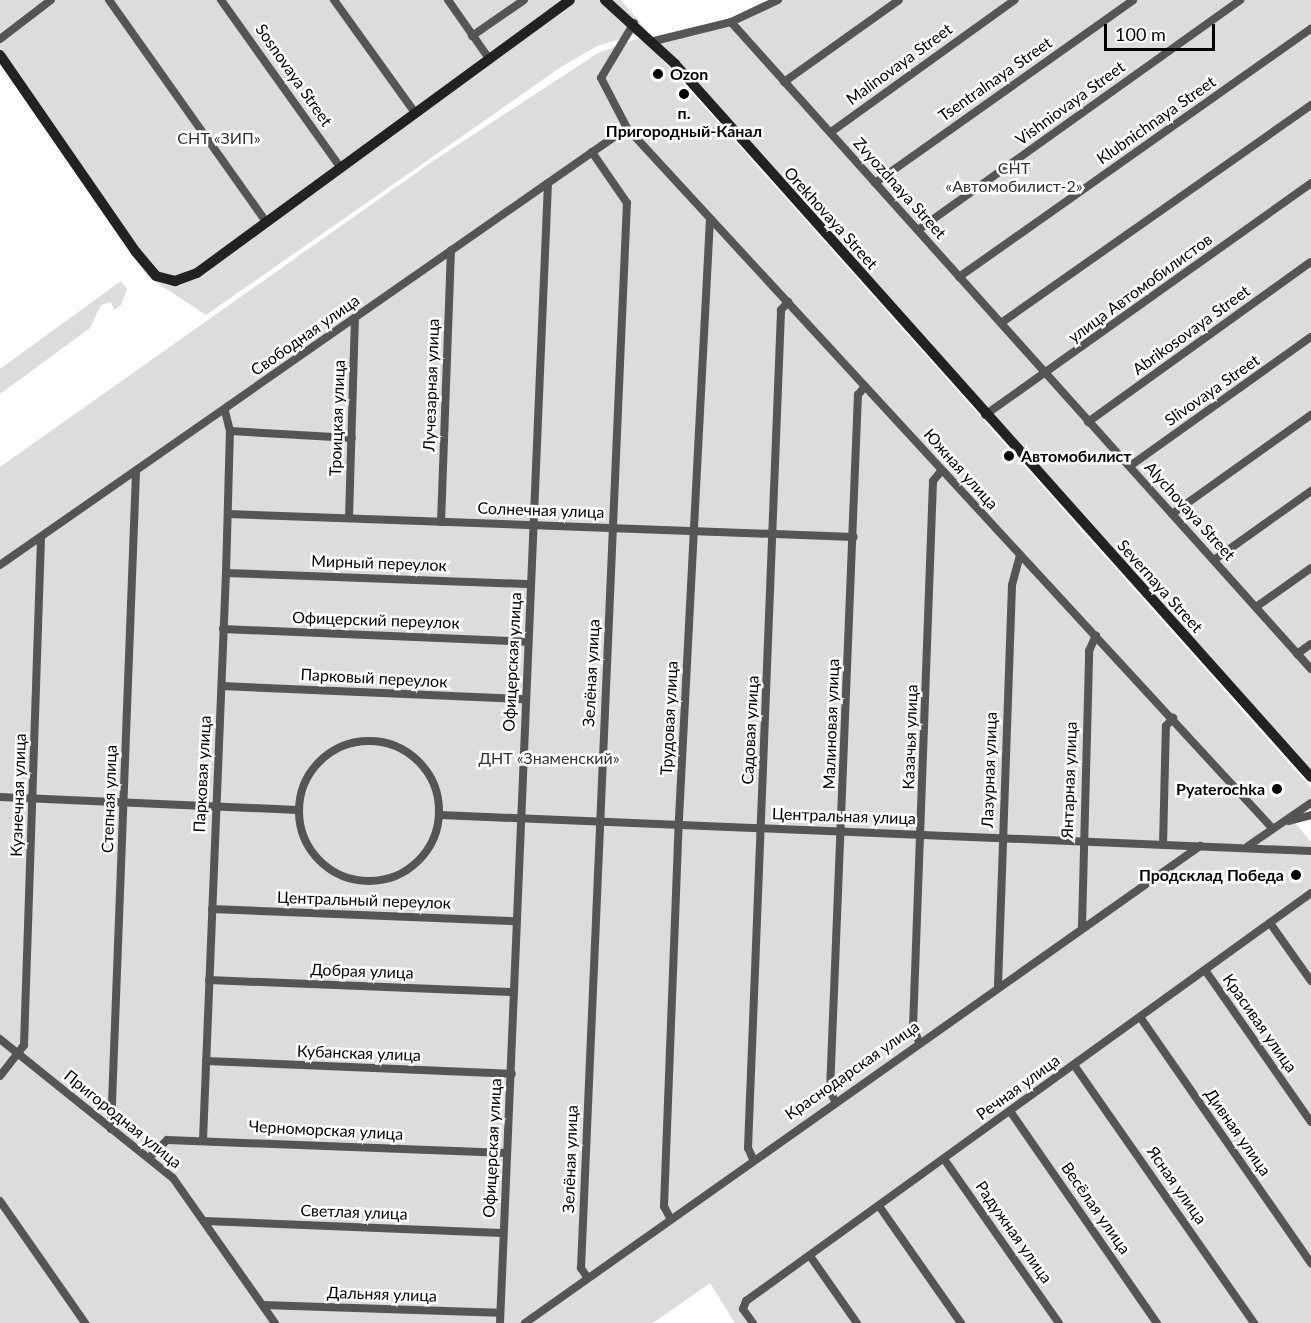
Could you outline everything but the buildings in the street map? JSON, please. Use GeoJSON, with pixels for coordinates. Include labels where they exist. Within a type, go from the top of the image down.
{"type":"FeatureCollection","features":[{"type":"Feature","properties":{"kind":"street"},"geometry":{"type":"LineString","coordinates":[[0,39],[39,4],[51,0]]}},
{"type":"Feature","properties":{"kind":"street"},"geometry":{"type":"LineString","coordinates":[[109,0],[266,222]]}},
{"type":"Feature","properties":{"kind":"street","name":"Sosnovaya Street"},"geometry":{"type":"LineString","coordinates":[[222,0],[341,168]]}},
{"type":"Feature","properties":{"kind":"street"},"geometry":{"type":"LineString","coordinates":[[334,0],[416,114]]}},
{"type":"Feature","properties":{"kind":"street"},"geometry":{"type":"LineString","coordinates":[[448,0],[490,60]]}},
{"type":"Feature","properties":{"kind":"street"},"geometry":{"type":"LineString","coordinates":[[472,36],[524,0]]}},
{"type":"Feature","properties":{"kind":"street"},"geometry":{"type":"LineString","coordinates":[[0,55],[156,276],[175,281],[197,273],[570,0]]}},
{"type":"Feature","properties":{"kind":"street","name":"Orekhovaya Street"},"geometry":{"type":"LineString","coordinates":[[605,0],[654,41],[985,415]]}},
{"type":"Feature","properties":{"kind":"street"},"geometry":{"type":"LineString","coordinates":[[654,41],[730,22],[778,0]]}},
{"type":"Feature","properties":{"kind":"street"},"geometry":{"type":"LineString","coordinates":[[784,81],[899,0]]}},
{"type":"Feature","properties":{"kind":"street","name":"Malinovaya Street"},"geometry":{"type":"LineString","coordinates":[[831,132],[1015,0]]}},
{"type":"Feature","properties":{"kind":"street","name":"Tsentralnaya Street"},"geometry":{"type":"LineString","coordinates":[[875,183],[1132,0]]}},
{"type":"Feature","properties":{"kind":"street","name":"Vishniovaya Street"},"geometry":{"type":"LineString","coordinates":[[918,230],[1240,0]]}},
{"type":"Feature","properties":{"kind":"street","name":"Zvyozdnaya Street"},"geometry":{"type":"LineString","coordinates":[[730,22],[1001,323],[1044,375]]}},
{"type":"Feature","properties":{"kind":"street","name":"Южная улица"},"geometry":{"type":"LineString","coordinates":[[634,23],[601,78],[627,128],[1273,829]]}},
{"type":"Feature","properties":{"kind":"street","name":"Klubnichnaya Street"},"geometry":{"type":"LineString","coordinates":[[959,277],[1311,29]]}},
{"type":"Feature","properties":{"kind":"street"},"geometry":{"type":"LineString","coordinates":[[1001,323],[1311,105]]}},
{"type":"Feature","properties":{"kind":"street","name":"Свободная улица"},"geometry":{"type":"LineString","coordinates":[[0,565],[225,411],[627,128]]}},
{"type":"Feature","properties":{"kind":"street","name":"Зелёная улица"},"geometry":{"type":"LineString","coordinates":[[587,1277],[581,1268],[627,203],[592,152]]}},
{"type":"Feature","properties":{"kind":"street","name":"Офицерская улица"},"geometry":{"type":"LineString","coordinates":[[500,1323],[502,1233],[512,1074],[519,818],[548,183]]}},
{"type":"Feature","properties":{"kind":"street","name":"улица Автомобилистов"},"geometry":{"type":"LineString","coordinates":[[985,415],[1311,183]]}},
{"type":"Feature","properties":{"kind":"street","name":"Трудовая улица"},"geometry":{"type":"LineString","coordinates":[[670,1218],[664,1206],[679,826],[710,219]]}},
{"type":"Feature","properties":{"kind":"street","name":"Лучезарная улица"},"geometry":{"type":"LineString","coordinates":[[441,522],[452,250]]}},
{"type":"Feature","properties":{"kind":"street","name":"Abrikosovaya Street"},"geometry":{"type":"LineString","coordinates":[[1088,422],[1311,262]]}},
{"type":"Feature","properties":{"kind":"street","name":"Садовая улица"},"geometry":{"type":"LineString","coordinates":[[753,1159],[748,1148],[775,534],[781,310],[788,302]]}},
{"type":"Feature","properties":{"kind":"street","name":"Троицкая улица"},"geometry":{"type":"LineString","coordinates":[[349,518],[355,318]]}},
{"type":"Feature","properties":{"kind":"street","name":"Slivovaya Street"},"geometry":{"type":"LineString","coordinates":[[1130,466],[1311,338]]}},
{"type":"Feature","properties":{"kind":"street","name":"Alychovaya Street"},"geometry":{"type":"LineString","coordinates":[[1044,375],[1130,466],[1311,669]]}},
{"type":"Feature","properties":{"kind":"street","name":"Малиновая улица"},"geometry":{"type":"LineString","coordinates":[[835,1101],[830,1091],[858,395],[865,386]]}},
{"type":"Feature","properties":{"kind":"street","name":"Парковая улица"},"geometry":{"type":"LineString","coordinates":[[202,1140],[228,514],[230,431],[225,411]]}},
{"type":"Feature","properties":{"kind":"street","name":"Severnaya Street"},"geometry":{"type":"LineString","coordinates":[[985,415],[1311,777]]}},
{"type":"Feature","properties":{"kind":"street"},"geometry":{"type":"LineString","coordinates":[[1172,514],[1311,415]]}},
{"type":"Feature","properties":{"kind":"street"},"geometry":{"type":"LineString","coordinates":[[230,431],[352,438]]}},
{"type":"Feature","properties":{"kind":"street","name":"Казачья улица"},"geometry":{"type":"LineString","coordinates":[[919,1042],[913,1027],[933,481],[942,470]]}},
{"type":"Feature","properties":{"kind":"street","name":"Степная улица"},"geometry":{"type":"LineString","coordinates":[[111,1129],[136,471]]}},
{"type":"Feature","properties":{"kind":"street"},"geometry":{"type":"LineString","coordinates":[[1214,560],[1311,491]]}},
{"type":"Feature","properties":{"kind":"street","name":"Солнечная улица"},"geometry":{"type":"LineString","coordinates":[[228,514],[854,537]]}},
{"type":"Feature","properties":{"kind":"street","name":"Кузнечная улица"},"geometry":{"type":"LineString","coordinates":[[19,1054],[24,1044],[41,537]]}},
{"type":"Feature","properties":{"kind":"street","name":"Лазурная улица"},"geometry":{"type":"LineString","coordinates":[[998,986],[1001,837],[1012,585],[1020,556]]}},
{"type":"Feature","properties":{"kind":"street"},"geometry":{"type":"LineString","coordinates":[[1256,607],[1311,568]]}},
{"type":"Feature","properties":{"kind":"street","name":"Мирный переулок"},"geometry":{"type":"LineString","coordinates":[[226,573],[531,584]]}},
{"type":"Feature","properties":{"kind":"street","name":"Офицерский переулок"},"geometry":{"type":"LineString","coordinates":[[224,629],[527,642]]}},
{"type":"Feature","properties":{"kind":"street","name":"Янтарная улица"},"geometry":{"type":"LineString","coordinates":[[1082,926],[1082,841],[1089,651],[1096,635]]}},
{"type":"Feature","properties":{"kind":"street"},"geometry":{"type":"LineString","coordinates":[[1297,654],[1311,644]]}},
{"type":"Feature","properties":{"kind":"street","name":"Парковый переулок"},"geometry":{"type":"LineString","coordinates":[[222,686],[525,699]]}},
{"type":"Feature","properties":{"kind":"street"},"geometry":{"type":"LineString","coordinates":[[1163,844],[1166,726],[1173,718]]}},
{"type":"Feature","properties":{"kind":"street"},"geometry":{"type":"LineString","coordinates":[[371,740],[410,753],[425,768],[435,786],[440,815],[432,843],[418,861],[400,874],[367,881],[334,872],[317,858],[304,839],[298,810],[315,765],[350,742],[371,740]]}},
{"type":"Feature","properties":{"kind":"street"},"geometry":{"type":"LineString","coordinates":[[0,797],[298,810]]}},
{"type":"Feature","properties":{"kind":"street"},"geometry":{"type":"LineString","coordinates":[[1248,846],[1309,805],[1311,797]]}},
{"type":"Feature","properties":{"kind":"street","name":"Центральная улица"},"geometry":{"type":"LineString","coordinates":[[440,815],[1200,846],[1248,846],[1311,851]]}},
{"type":"Feature","properties":{"kind":"street"},"geometry":{"type":"LineString","coordinates":[[1283,822],[1311,815]]}},
{"type":"Feature","properties":{"kind":"street","name":"Краснодарская улица"},"geometry":{"type":"LineString","coordinates":[[525,1323],[1082,926],[1200,846]]}},
{"type":"Feature","properties":{"kind":"street","name":"Речная улица"},"geometry":{"type":"LineString","coordinates":[[753,1323],[742,1304],[1311,893]]}},
{"type":"Feature","properties":{"kind":"street","name":"Центральный переулок"},"geometry":{"type":"LineString","coordinates":[[212,909],[516,921]]}},
{"type":"Feature","properties":{"kind":"street"},"geometry":{"type":"LineString","coordinates":[[1270,923],[1311,981]]}},
{"type":"Feature","properties":{"kind":"street","name":"Красивая улица"},"geometry":{"type":"LineString","coordinates":[[1205,970],[1311,1122]]}},
{"type":"Feature","properties":{"kind":"street","name":"Добрая улица"},"geometry":{"type":"LineString","coordinates":[[209,980],[514,992]]}},
{"type":"Feature","properties":{"kind":"street","name":"Дивная улица"},"geometry":{"type":"LineString","coordinates":[[1140,1017],[1311,1263]]}},
{"type":"Feature","properties":{"kind":"street","name":"Пригородная улица"},"geometry":{"type":"LineString","coordinates":[[0,1039],[111,1129],[150,1157],[204,1221],[275,1323]]}},
{"type":"Feature","properties":{"kind":"street"},"geometry":{"type":"LineString","coordinates":[[0,1076],[19,1054]]}},
{"type":"Feature","properties":{"kind":"street","name":"Кубанская улица"},"geometry":{"type":"LineString","coordinates":[[206,1061],[512,1074]]}},
{"type":"Feature","properties":{"kind":"street","name":"Ясная улица"},"geometry":{"type":"LineString","coordinates":[[1074,1065],[1254,1323]]}},
{"type":"Feature","properties":{"kind":"street","name":"Весёлая улица"},"geometry":{"type":"LineString","coordinates":[[1010,1111],[1158,1323]]}},
{"type":"Feature","properties":{"kind":"street","name":"Черноморская улица"},"geometry":{"type":"LineString","coordinates":[[150,1157],[167,1140],[507,1153]]}},
{"type":"Feature","properties":{"kind":"street","name":"Радужная улица"},"geometry":{"type":"LineString","coordinates":[[944,1159],[1059,1323]]}},
{"type":"Feature","properties":{"kind":"street"},"geometry":{"type":"LineString","coordinates":[[0,1201],[85,1323]]}},
{"type":"Feature","properties":{"kind":"street"},"geometry":{"type":"LineString","coordinates":[[879,1206],[961,1323]]}},
{"type":"Feature","properties":{"kind":"street","name":"Светлая улица"},"geometry":{"type":"LineString","coordinates":[[204,1221],[502,1233]]}},
{"type":"Feature","properties":{"kind":"street"},"geometry":{"type":"LineString","coordinates":[[810,1256],[857,1323]]}},
{"type":"Feature","properties":{"kind":"street","name":"Дальняя улица"},"geometry":{"type":"LineString","coordinates":[[263,1305],[499,1313]]}},
{"type":"Feature","properties":{"kind":"green space","name":"СНТ «ЗИП»"},"geometry":{"type":"Polygon","coordinates":[[[0,0],[621,0],[647,31],[597,46],[561,67],[206,315],[148,277],[0,64],[0,0]]]}},
{"type":"Feature","properties":{"kind":"green space","name":"СНТ «Автомобилист-2»"},"geometry":{"type":"Polygon","coordinates":[[[778,0],[1311,0],[1311,777],[654,41],[731,22],[778,0]]]}},
{"type":"Feature","properties":{"kind":"green space","name":"ДНТ «Знаменский»"},"geometry":{"type":"Polygon","coordinates":[[[642,37],[1311,788],[1311,806],[1292,819],[1311,842],[1311,1323],[735,1323],[710,1283],[653,1323],[0,1323],[0,467],[433,161],[598,53],[642,37]]]}},
{"type":"Feature","properties":{"kind":"green space"},"geometry":{"type":"Polygon","coordinates":[[[121,281],[127,289],[121,305],[114,310],[111,302],[101,305],[90,328],[0,394],[0,369],[121,281]]]}},
{"type":"Feature","properties":{"kind":"place","name":"Ozon"},"geometry":{"type":"Point","coordinates":[658,74]}},
{"type":"Feature","properties":{"kind":"place","name":"п. Пригородный-Канал"},"geometry":{"type":"Point","coordinates":[684,94]}},
{"type":"Feature","properties":{"kind":"place","name":"Автомобилист"},"geometry":{"type":"Point","coordinates":[1009,456]}},
{"type":"Feature","properties":{"kind":"place","name":"Pyaterochka"},"geometry":{"type":"Point","coordinates":[1277,789]}},
{"type":"Feature","properties":{"kind":"place","name":"Продсклад Победа"},"geometry":{"type":"Point","coordinates":[1296,875]}}]}
